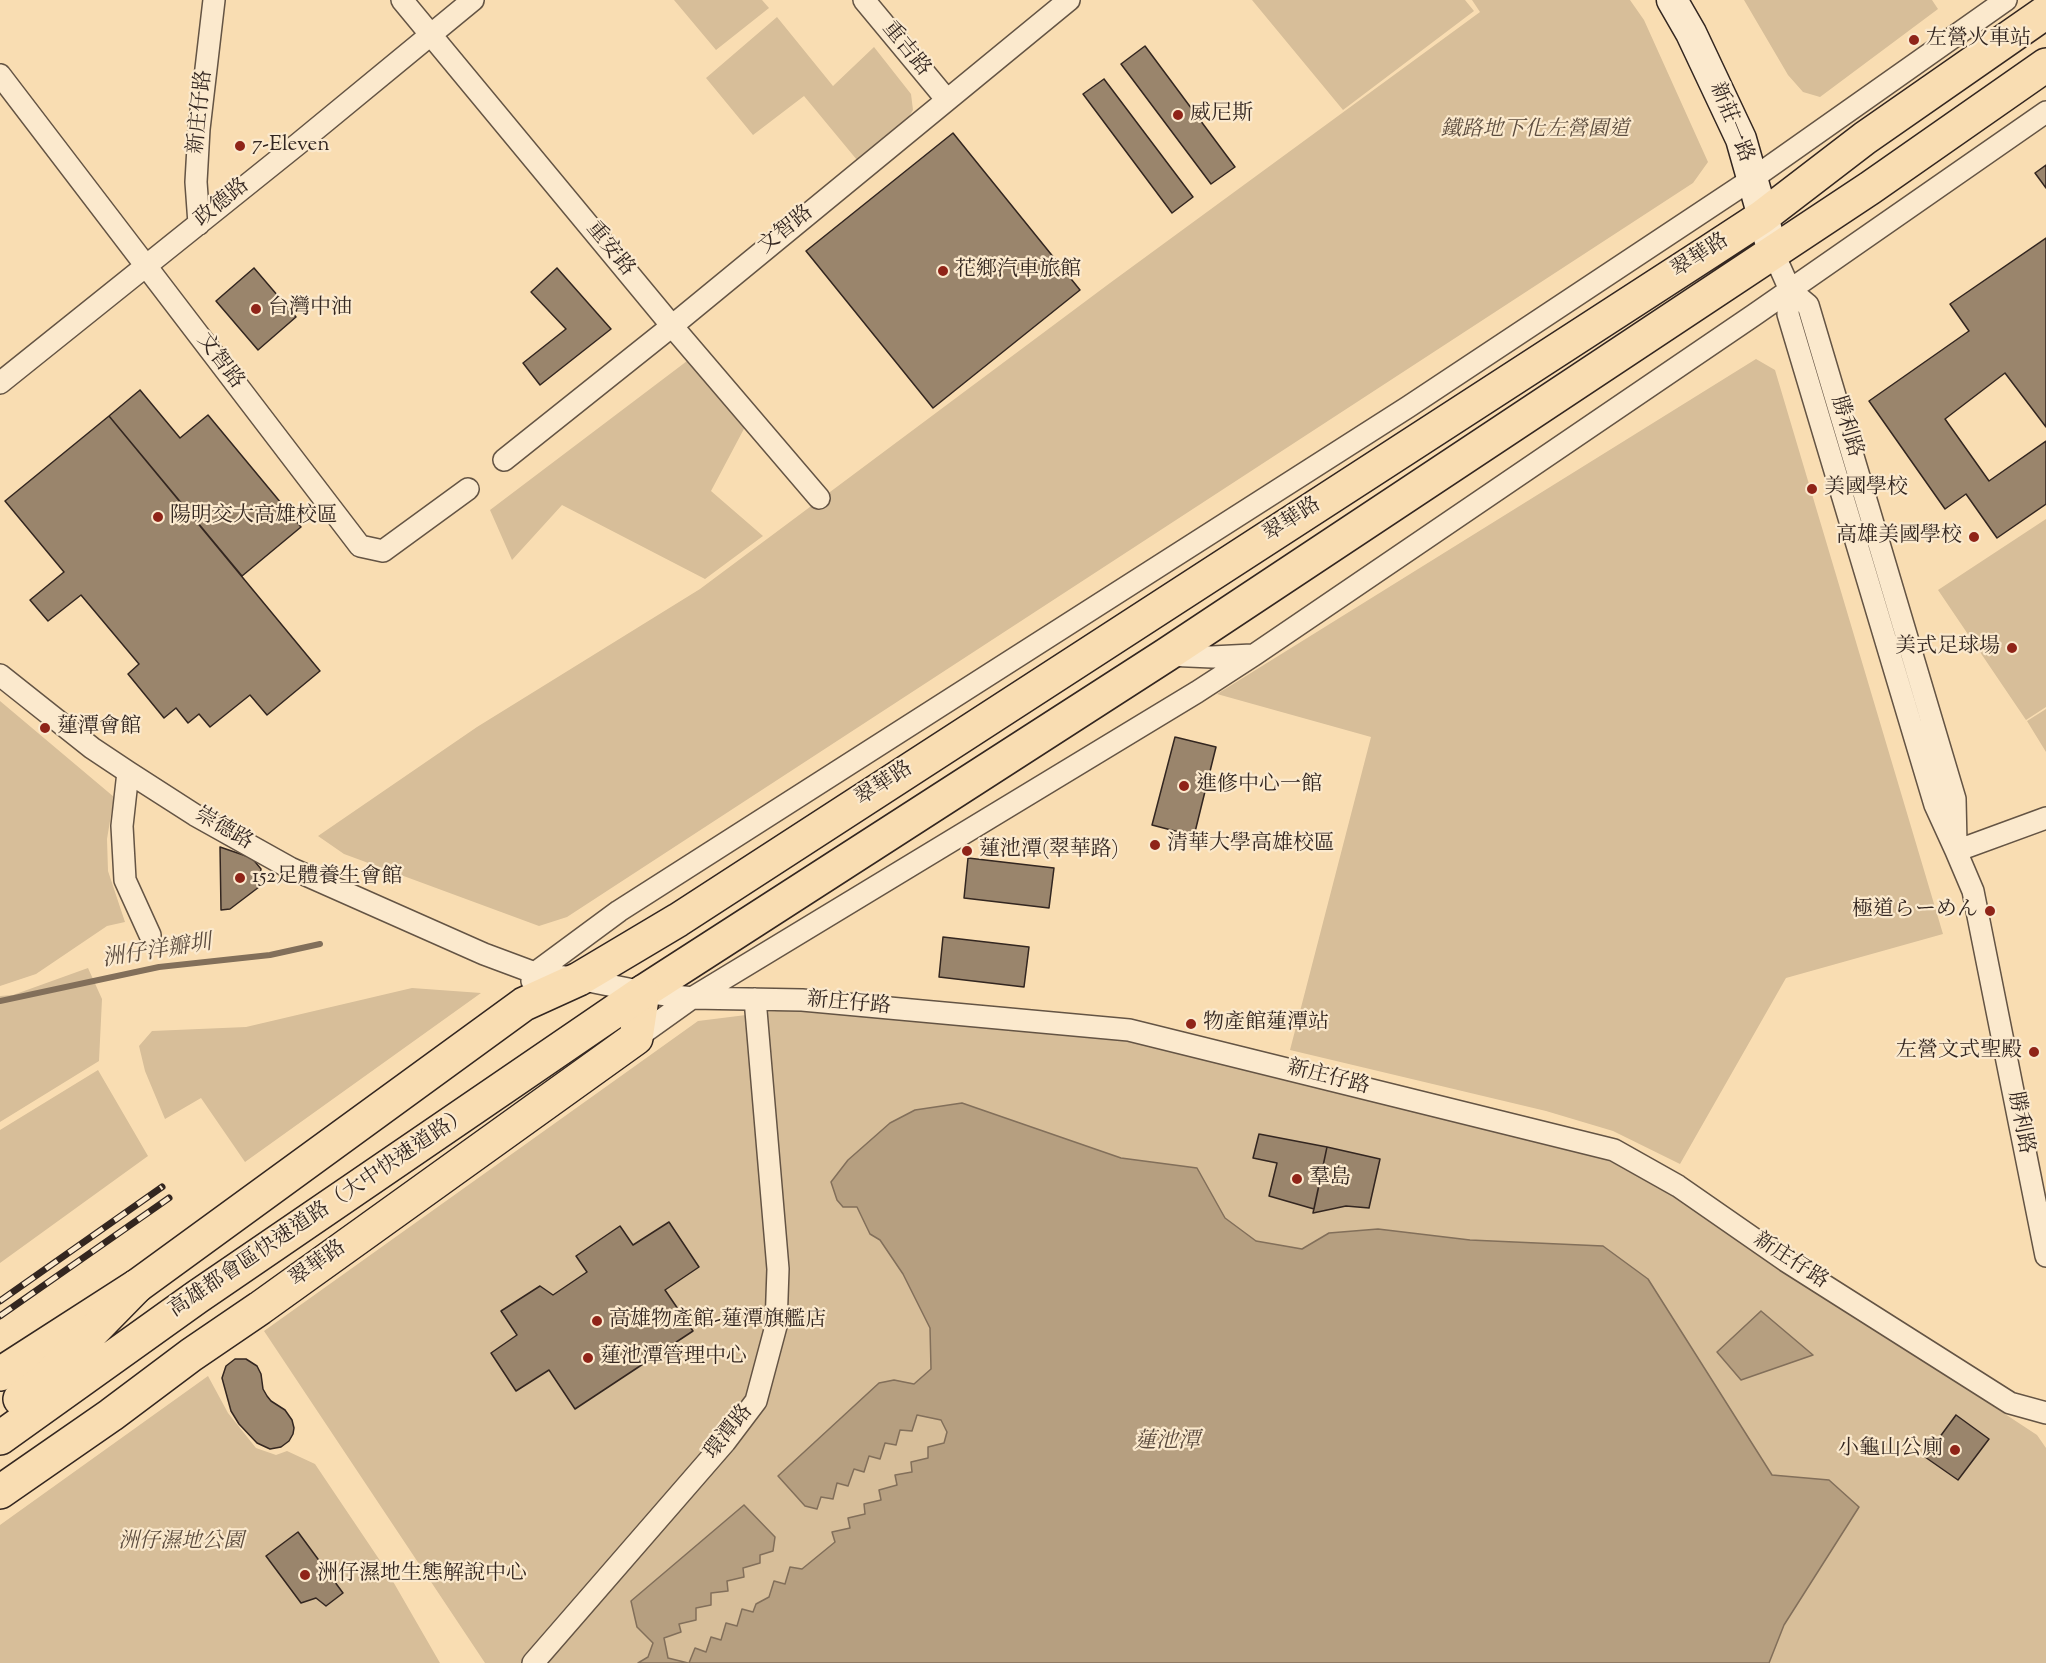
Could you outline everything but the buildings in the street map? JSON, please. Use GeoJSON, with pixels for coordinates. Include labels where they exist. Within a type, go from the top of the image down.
{"type":"FeatureCollection","features":[{"type":"Feature","properties":{"kind":"main road","name":"翠華路"},"geometry":{"type":"LineString","coordinates":[[0,1374],[137,1286],[524,1004],[579,979],[698,907],[1762,217],[1857,143],[2046,12]]}},
{"type":"Feature","properties":{"kind":"main road","name":"翠華路"},"geometry":{"type":"LineString","coordinates":[[643,992],[1166,655],[1870,188],[2046,65]]}},
{"type":"Feature","properties":{"kind":"main road"},"geometry":{"type":"LineString","coordinates":[[636,1038],[643,992]]}},
{"type":"Feature","properties":{"kind":"main road","name":"高雄都會區快速道路（大中快速道路）"},"geometry":{"type":"LineString","coordinates":[[0,1438],[198,1297],[643,992]]}},
{"type":"Feature","properties":{"kind":"main road","name":"翠華路"},"geometry":{"type":"LineString","coordinates":[[0,1492],[636,1038]]}},
{"type":"Feature","properties":{"kind":"main road"},"geometry":{"type":"LineString","coordinates":[[0,1414],[44,1381],[137,1286]]}},
{"type":"Feature","properties":{"kind":"street","name":"新庄仔路"},"geometry":{"type":"LineString","coordinates":[[198,224],[196,182],[199,129],[214,0]]}},
{"type":"Feature","properties":{"kind":"street","name":"重安路"},"geometry":{"type":"LineString","coordinates":[[402,0],[672,326],[819,498]]}},
{"type":"Feature","properties":{"kind":"street","name":"政德路"},"geometry":{"type":"LineString","coordinates":[[0,384],[473,0]]}},
{"type":"Feature","properties":{"kind":"street","name":"重吉路"},"geometry":{"type":"LineString","coordinates":[[864,0],[947,100]]}},
{"type":"Feature","properties":{"kind":"street","name":"文智路"},"geometry":{"type":"LineString","coordinates":[[504,460],[672,326],[1069,0]]}},
{"type":"Feature","properties":{"kind":"street","name":"新莊一路"},"geometry":{"type":"LineString","coordinates":[[1672,0],[1691,33],[1741,140],[1773,252]]}},
{"type":"Feature","properties":{"kind":"street","name":"翠華路"},"geometry":{"type":"LineString","coordinates":[[535,973],[619,911],[1408,407],[1752,179],[2006,0]]}},
{"type":"Feature","properties":{"kind":"street","name":"文智路"},"geometry":{"type":"LineString","coordinates":[[0,75],[360,546],[383,551],[468,489]]}},
{"type":"Feature","properties":{"kind":"street","name":"翠華路"},"geometry":{"type":"LineString","coordinates":[[636,1038],[692,998],[1197,692],[1254,655],[1790,290],[2046,112]]}},
{"type":"Feature","properties":{"kind":"street","name":"勝利路"},"geometry":{"type":"LineString","coordinates":[[1773,252],[1790,290],[1808,305],[1910,641],[1955,799],[1956,851],[1972,891],[2046,1256]]}},
{"type":"Feature","properties":{"kind":"street"},"geometry":{"type":"LineString","coordinates":[[1370,472],[1408,407]]}},
{"type":"Feature","properties":{"kind":"street"},"geometry":{"type":"LineString","coordinates":[[1347,446],[1432,431]]}},
{"type":"Feature","properties":{"kind":"street"},"geometry":{"type":"LineString","coordinates":[[1197,692],[1227,613]]}},
{"type":"Feature","properties":{"kind":"street"},"geometry":{"type":"LineString","coordinates":[[1166,655],[1212,657],[1254,655]]}},
{"type":"Feature","properties":{"kind":"street","name":"崇德路"},"geometry":{"type":"LineString","coordinates":[[0,675],[92,748],[128,772],[195,815],[290,868],[484,954],[535,973]]}},
{"type":"Feature","properties":{"kind":"street"},"geometry":{"type":"LineString","coordinates":[[128,772],[122,826],[125,880],[150,935]]}},
{"type":"Feature","properties":{"kind":"street"},"geometry":{"type":"LineString","coordinates":[[1956,851],[2046,818]]}},
{"type":"Feature","properties":{"kind":"street","name":"新庄仔路"},"geometry":{"type":"LineString","coordinates":[[535,973],[692,998],[802,1000],[1129,1030],[1614,1150],[1678,1186],[1786,1261],[2010,1403],[2046,1413]]}},
{"type":"Feature","properties":{"kind":"street"},"geometry":{"type":"LineString","coordinates":[[524,1004],[535,973]]}},
{"type":"Feature","properties":{"kind":"street","name":"環潭路"},"geometry":{"type":"LineString","coordinates":[[533,1663],[725,1442],[756,1401],[776,1326],[778,1269],[755,999]]}},
{"type":"Feature","properties":{"kind":"green space"},"geometry":{"type":"Polygon","coordinates":[[[674,0],[762,0],[769,8],[716,50],[674,0]]]}},
{"type":"Feature","properties":{"kind":"green space"},"geometry":{"type":"Polygon","coordinates":[[[1252,0],[1465,0],[1474,11],[1343,110],[1252,0]]]}},
{"type":"Feature","properties":{"kind":"green space","name":"鐵路地下化左營園道"},"geometry":{"type":"Polygon","coordinates":[[[1472,0],[1630,0],[1644,20],[1708,162],[1693,183],[567,917],[539,926],[344,854],[318,836],[477,727],[700,589],[1110,283],[1480,12],[1472,0]]]}},
{"type":"Feature","properties":{"kind":"green space"},"geometry":{"type":"Polygon","coordinates":[[[1744,0],[1932,0],[1938,9],[1820,97],[1803,92],[1788,75],[1744,0]]]}},
{"type":"Feature","properties":{"kind":"green space"},"geometry":{"type":"Polygon","coordinates":[[[777,17],[833,86],[874,47],[911,94],[913,110],[906,121],[857,160],[804,96],[753,135],[706,78],[777,17]]]}},
{"type":"Feature","properties":{"kind":"green space"},"geometry":{"type":"Polygon","coordinates":[[[691,358],[746,425],[711,491],[763,536],[705,579],[562,505],[512,560],[490,510],[691,358]]]}},
{"type":"Feature","properties":{"kind":"green space"},"geometry":{"type":"Polygon","coordinates":[[[1756,359],[1775,370],[1943,934],[1786,978],[1680,1164],[1613,1131],[1546,1111],[1290,1050],[1371,737],[1217,694],[1756,359]]]}},
{"type":"Feature","properties":{"kind":"green space","name":"美式足球場"},"geometry":{"type":"Polygon","coordinates":[[[2046,519],[2046,707],[2026,720],[1938,590],[2046,519]]]}},
{"type":"Feature","properties":{"kind":"green space"},"geometry":{"type":"Polygon","coordinates":[[[0,701],[114,797],[107,839],[108,871],[125,922],[107,926],[36,974],[0,986],[0,701]]]}},
{"type":"Feature","properties":{"kind":"green space"},"geometry":{"type":"Polygon","coordinates":[[[2046,709],[2046,752],[2027,721],[2046,709]]]}},
{"type":"Feature","properties":{"kind":"green space"},"geometry":{"type":"Polygon","coordinates":[[[88,968],[102,999],[99,1061],[0,1122],[0,996],[13,995],[88,968]]]}},
{"type":"Feature","properties":{"kind":"green space"},"geometry":{"type":"Polygon","coordinates":[[[412,988],[481,993],[245,1162],[201,1098],[165,1119],[145,1071],[139,1046],[152,1031],[246,1027],[412,988]]]}},
{"type":"Feature","properties":{"kind":"green space"},"geometry":{"type":"Polygon","coordinates":[[[794,1009],[1100,1034],[1150,1043],[1570,1147],[1620,1164],[1670,1194],[2037,1435],[2046,1448],[2046,1663],[485,1663],[264,1331],[698,1021],[794,1009]]]}},
{"type":"Feature","properties":{"kind":"green space"},"geometry":{"type":"Polygon","coordinates":[[[98,1070],[148,1156],[0,1263],[0,1130],[98,1070]]]}},
{"type":"Feature","properties":{"kind":"green space","name":"洲仔濕地公園"},"geometry":{"type":"Polygon","coordinates":[[[208,1376],[228,1413],[256,1448],[276,1455],[287,1451],[315,1464],[387,1571],[440,1663],[0,1663],[0,1525],[208,1376]]]}},
{"type":"Feature","properties":{"kind":"water","name":"蓮池潭"},"geometry":{"type":"Polygon","coordinates":[[[962,1103],[1121,1158],[1197,1168],[1225,1218],[1256,1241],[1302,1249],[1329,1233],[1378,1229],[1470,1240],[1603,1246],[1648,1279],[1772,1475],[1829,1480],[1859,1507],[1784,1625],[1769,1663],[689,1663],[695,1648],[706,1652],[711,1637],[721,1640],[726,1623],[737,1626],[742,1609],[753,1612],[756,1604],[769,1597],[774,1581],[785,1584],[790,1567],[802,1569],[835,1542],[832,1532],[850,1528],[848,1518],[865,1514],[864,1504],[881,1500],[879,1490],[897,1485],[895,1475],[912,1472],[911,1462],[928,1458],[928,1447],[944,1443],[947,1432],[941,1420],[917,1415],[912,1431],[900,1430],[896,1445],[885,1443],[880,1459],[869,1456],[864,1472],[854,1469],[848,1486],[837,1483],[833,1499],[821,1497],[817,1509],[805,1506],[778,1476],[879,1383],[894,1380],[914,1384],[931,1369],[930,1328],[903,1274],[880,1240],[870,1234],[857,1207],[843,1207],[837,1200],[831,1182],[848,1160],[890,1123],[915,1110],[962,1103]]]}},
{"type":"Feature","properties":{"kind":"water"},"geometry":{"type":"Polygon","coordinates":[[[1761,1311],[1813,1355],[1741,1380],[1717,1352],[1761,1311]]]}},
{"type":"Feature","properties":{"kind":"water"},"geometry":{"type":"Polygon","coordinates":[[[744,1505],[775,1537],[773,1551],[760,1555],[760,1563],[743,1568],[744,1577],[727,1581],[728,1591],[711,1593],[711,1605],[696,1608],[696,1620],[679,1624],[681,1632],[664,1638],[668,1658],[688,1663],[638,1663],[648,1657],[653,1643],[637,1627],[631,1601],[744,1505]]]}},
{"type":"Feature","properties":{"kind":"waterway","name":"洲仔洋瓣圳"},"geometry":{"type":"LineString","coordinates":[[0,1001],[159,967],[270,955],[320,944]]}},
{"type":"Feature","properties":{"kind":"railway"},"geometry":{"type":"LineString","coordinates":[[0,1301],[162,1187]]}},
{"type":"Feature","properties":{"kind":"railway"},"geometry":{"type":"LineString","coordinates":[[0,1316],[169,1198]]}},
{"type":"Feature","properties":{"kind":"place","name":"左營火車站"},"geometry":{"type":"Point","coordinates":[1914,40]}},
{"type":"Feature","properties":{"kind":"place","name":"威尼斯"},"geometry":{"type":"Point","coordinates":[1178,115]}},
{"type":"Feature","properties":{"kind":"place","name":"7-Eleven"},"geometry":{"type":"Point","coordinates":[240,146]}},
{"type":"Feature","properties":{"kind":"place","name":"花鄉汽車旅館"},"geometry":{"type":"Point","coordinates":[943,271]}},
{"type":"Feature","properties":{"kind":"place","name":"台灣中油"},"geometry":{"type":"Point","coordinates":[256,309]}},
{"type":"Feature","properties":{"kind":"place","name":"美國學校"},"geometry":{"type":"Point","coordinates":[1812,489]}},
{"type":"Feature","properties":{"kind":"place","name":"陽明交大高雄校區"},"geometry":{"type":"Point","coordinates":[158,517]}},
{"type":"Feature","properties":{"kind":"place","name":"高雄美國學校"},"geometry":{"type":"Point","coordinates":[1974,537]}},
{"type":"Feature","properties":{"kind":"place","name":"美式足球場"},"geometry":{"type":"Point","coordinates":[2012,648]}},
{"type":"Feature","properties":{"kind":"place","name":"蓮潭會館"},"geometry":{"type":"Point","coordinates":[45,728]}},
{"type":"Feature","properties":{"kind":"place","name":"進修中心一館"},"geometry":{"type":"Point","coordinates":[1184,786]}},
{"type":"Feature","properties":{"kind":"place","name":"清華大學高雄校區"},"geometry":{"type":"Point","coordinates":[1155,845]}},
{"type":"Feature","properties":{"kind":"place","name":"蓮池潭(翠華路)"},"geometry":{"type":"Point","coordinates":[967,851]}},
{"type":"Feature","properties":{"kind":"place","name":"152足體養生會館"},"geometry":{"type":"Point","coordinates":[240,878]}},
{"type":"Feature","properties":{"kind":"place","name":"極道らーめん"},"geometry":{"type":"Point","coordinates":[1990,911]}},
{"type":"Feature","properties":{"kind":"place","name":"物產館蓮潭站"},"geometry":{"type":"Point","coordinates":[1191,1024]}},
{"type":"Feature","properties":{"kind":"place","name":"左營文式聖殿"},"geometry":{"type":"Point","coordinates":[2034,1052]}},
{"type":"Feature","properties":{"kind":"place","name":"羣島"},"geometry":{"type":"Point","coordinates":[1297,1179]}},
{"type":"Feature","properties":{"kind":"place","name":"高雄物產館-蓮潭旗艦店"},"geometry":{"type":"Point","coordinates":[597,1321]}},
{"type":"Feature","properties":{"kind":"place","name":"蓮池潭管理中心"},"geometry":{"type":"Point","coordinates":[588,1358]}},
{"type":"Feature","properties":{"kind":"place","name":"小龜山公廁"},"geometry":{"type":"Point","coordinates":[1955,1450]}},
{"type":"Feature","properties":{"kind":"place","name":"洲仔濕地生態解說中心"},"geometry":{"type":"Point","coordinates":[305,1575]}}]}
